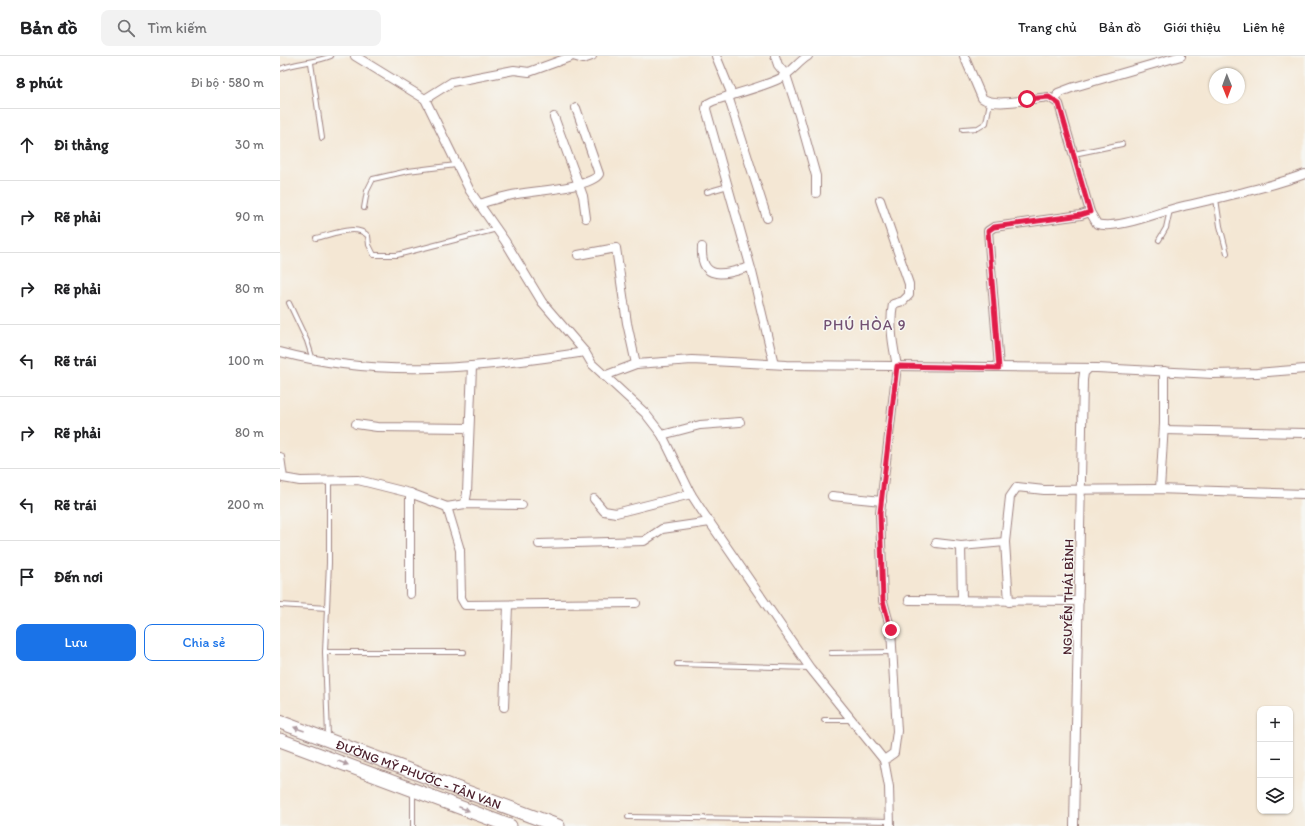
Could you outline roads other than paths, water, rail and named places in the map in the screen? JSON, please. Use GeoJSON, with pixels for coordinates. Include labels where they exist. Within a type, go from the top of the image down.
{"type":"FeatureCollection","features":[{"type":"Feature","properties":{"kind":"main road","name":"ĐƯỜNG MỸ PHƯỚC - TÂN VẠN"},"geometry":{"type":"LineString","coordinates":[[280,722],[328,739],[375,759],[558,826]]}},
{"type":"Feature","properties":{"kind":"main road","name":"ĐƯỜNG MỸ PHƯỚC - TÂN VẠN"},"geometry":{"type":"LineString","coordinates":[[280,740],[510,826]]}},
{"type":"Feature","properties":{"kind":"street"},"geometry":{"type":"LineString","coordinates":[[355,56],[424,99],[470,191],[497,229],[542,302],[585,352],[592,364],[645,413],[662,435],[691,494],[710,522],[810,668],[884,760],[889,787],[890,824]]}},
{"type":"Feature","properties":{"kind":"street"},"geometry":{"type":"LineString","coordinates":[[424,99],[452,82],[514,70],[529,72],[573,56],[583,59],[592,56]]}},
{"type":"Feature","properties":{"kind":"street"},"geometry":{"type":"LineString","coordinates":[[716,56],[730,95],[767,218]]}},
{"type":"Feature","properties":{"kind":"street"},"geometry":{"type":"LineString","coordinates":[[775,56],[778,65],[786,75],[816,176],[816,193]]}},
{"type":"Feature","properties":{"kind":"street"},"geometry":{"type":"LineString","coordinates":[[774,364],[750,267],[706,109],[707,104],[786,75],[808,56]]}},
{"type":"Feature","properties":{"kind":"street"},"geometry":{"type":"LineString","coordinates":[[964,56],[982,98],[990,102],[1042,97],[1049,97],[1056,100],[1063,112],[1090,212],[1097,224],[1104,226],[1118,224],[1170,210],[1273,186],[1305,174]]}},
{"type":"Feature","properties":{"kind":"street"},"geometry":{"type":"LineString","coordinates":[[1056,100],[1058,93],[1074,87],[1181,56]]}},
{"type":"Feature","properties":{"kind":"street"},"geometry":{"type":"LineString","coordinates":[[479,204],[511,195],[578,184],[597,178],[599,174],[576,108]]}},
{"type":"Feature","properties":{"kind":"street"},"geometry":{"type":"LineString","coordinates":[[554,117],[583,196],[586,218]]}},
{"type":"Feature","properties":{"kind":"street"},"geometry":{"type":"LineString","coordinates":[[880,200],[909,284],[909,295],[903,301],[893,304],[891,314],[892,342],[897,366],[880,513],[883,601],[891,630],[897,731],[894,753],[884,760]]}},
{"type":"Feature","properties":{"kind":"street"},"geometry":{"type":"LineString","coordinates":[[999,368],[988,231],[994,227],[1081,215],[1090,212]]}},
{"type":"Feature","properties":{"kind":"street"},"geometry":{"type":"LineString","coordinates":[[702,247],[702,256],[707,269],[715,274],[728,273],[750,267]]}},
{"type":"Feature","properties":{"kind":"street"},"geometry":{"type":"LineString","coordinates":[[578,255],[616,248],[627,323],[636,364]]}},
{"type":"Feature","properties":{"kind":"street"},"geometry":{"type":"LineString","coordinates":[[280,352],[313,360],[393,369],[509,364],[585,352]]}},
{"type":"Feature","properties":{"kind":"street"},"geometry":{"type":"LineString","coordinates":[[604,376],[636,364],[692,360],[774,364],[1088,369],[1221,374],[1305,369]]}},
{"type":"Feature","properties":{"kind":"street"},"geometry":{"type":"LineString","coordinates":[[465,504],[467,493],[472,366]]}},
{"type":"Feature","properties":{"kind":"street","name":"NGUYỄN THÁI BÌNH"},"geometry":{"type":"LineString","coordinates":[[1074,826],[1083,380],[1084,373],[1088,369]]}},
{"type":"Feature","properties":{"kind":"street"},"geometry":{"type":"LineString","coordinates":[[1160,489],[1164,430],[1164,371]]}},
{"type":"Feature","properties":{"kind":"street"},"geometry":{"type":"LineString","coordinates":[[662,435],[700,425],[740,422]]}},
{"type":"Feature","properties":{"kind":"street"},"geometry":{"type":"LineString","coordinates":[[356,424],[377,427],[469,428]]}},
{"type":"Feature","properties":{"kind":"street"},"geometry":{"type":"LineString","coordinates":[[1164,430],[1305,434]]}},
{"type":"Feature","properties":{"kind":"street"},"geometry":{"type":"LineString","coordinates":[[280,457],[283,478],[300,481],[358,480],[410,493],[447,507],[465,504],[522,505]]}},
{"type":"Feature","properties":{"kind":"street"},"geometry":{"type":"LineString","coordinates":[[1009,602],[1004,542],[1010,497],[1017,487],[1044,490],[1160,489],[1305,494]]}},
{"type":"Feature","properties":{"kind":"street"},"geometry":{"type":"LineString","coordinates":[[410,493],[410,594]]}},
{"type":"Feature","properties":{"kind":"street"},"geometry":{"type":"LineString","coordinates":[[594,499],[604,511],[616,513],[691,494]]}},
{"type":"Feature","properties":{"kind":"street"},"geometry":{"type":"LineString","coordinates":[[832,496],[882,501]]}},
{"type":"Feature","properties":{"kind":"street"},"geometry":{"type":"LineString","coordinates":[[447,507],[460,550],[461,598],[465,605],[636,603]]}},
{"type":"Feature","properties":{"kind":"street"},"geometry":{"type":"LineString","coordinates":[[539,544],[642,541],[662,529],[710,522]]}},
{"type":"Feature","properties":{"kind":"street"},"geometry":{"type":"LineString","coordinates":[[936,543],[961,546],[1004,542]]}},
{"type":"Feature","properties":{"kind":"street"},"geometry":{"type":"LineString","coordinates":[[961,546],[962,601]]}},
{"type":"Feature","properties":{"kind":"street"},"geometry":{"type":"LineString","coordinates":[[909,600],[1009,602],[1079,601]]}},
{"type":"Feature","properties":{"kind":"street"},"geometry":{"type":"LineString","coordinates":[[504,707],[508,605]]}},
{"type":"Feature","properties":{"kind":"lane"},"geometry":{"type":"LineString","coordinates":[[280,69],[296,64],[311,63],[331,56]]}},
{"type":"Feature","properties":{"kind":"lane"},"geometry":{"type":"LineString","coordinates":[[311,63],[322,138]]}},
{"type":"Feature","properties":{"kind":"lane"},"geometry":{"type":"LineString","coordinates":[[963,129],[978,128],[986,123],[990,102]]}},
{"type":"Feature","properties":{"kind":"lane"},"geometry":{"type":"LineString","coordinates":[[1074,154],[1122,144]]}},
{"type":"Feature","properties":{"kind":"lane"},"geometry":{"type":"LineString","coordinates":[[364,208],[367,190],[373,179],[408,171],[456,165]]}},
{"type":"Feature","properties":{"kind":"lane"},"geometry":{"type":"LineString","coordinates":[[707,192],[728,186]]}},
{"type":"Feature","properties":{"kind":"lane"},"geometry":{"type":"LineString","coordinates":[[1216,199],[1220,226],[1227,253]]}},
{"type":"Feature","properties":{"kind":"lane"},"geometry":{"type":"LineString","coordinates":[[1158,240],[1166,228],[1170,210]]}},
{"type":"Feature","properties":{"kind":"lane"},"geometry":{"type":"LineString","coordinates":[[316,238],[353,230],[364,231],[368,236],[369,245],[374,255],[397,255],[497,229]]}},
{"type":"Feature","properties":{"kind":"lane"},"geometry":{"type":"LineString","coordinates":[[289,303],[307,342],[313,360]]}},
{"type":"Feature","properties":{"kind":"lane"},"geometry":{"type":"LineString","coordinates":[[328,739],[325,652],[329,563],[329,480]]}},
{"type":"Feature","properties":{"kind":"lane"},"geometry":{"type":"LineString","coordinates":[[280,605],[327,608]]}},
{"type":"Feature","properties":{"kind":"lane"},"geometry":{"type":"LineString","coordinates":[[325,652],[464,652]]}},
{"type":"Feature","properties":{"kind":"lane"},"geometry":{"type":"LineString","coordinates":[[831,653],[892,652]]}},
{"type":"Feature","properties":{"kind":"lane"},"geometry":{"type":"LineString","coordinates":[[677,664],[810,668]]}},
{"type":"Feature","properties":{"kind":"lane"},"geometry":{"type":"LineString","coordinates":[[824,720],[851,720]]}},
{"type":"Feature","properties":{"kind":"lane"},"geometry":{"type":"LineString","coordinates":[[413,790],[413,826]]}},
{"type":"Feature","properties":{"kind":"lane"},"geometry":{"type":"LineString","coordinates":[[628,817],[890,824]]}},
{"type":"Feature","properties":{"kind":"district","name":"PHÚ HÒA 9"},"geometry":{"type":"Point","coordinates":[865,325]}}]}
